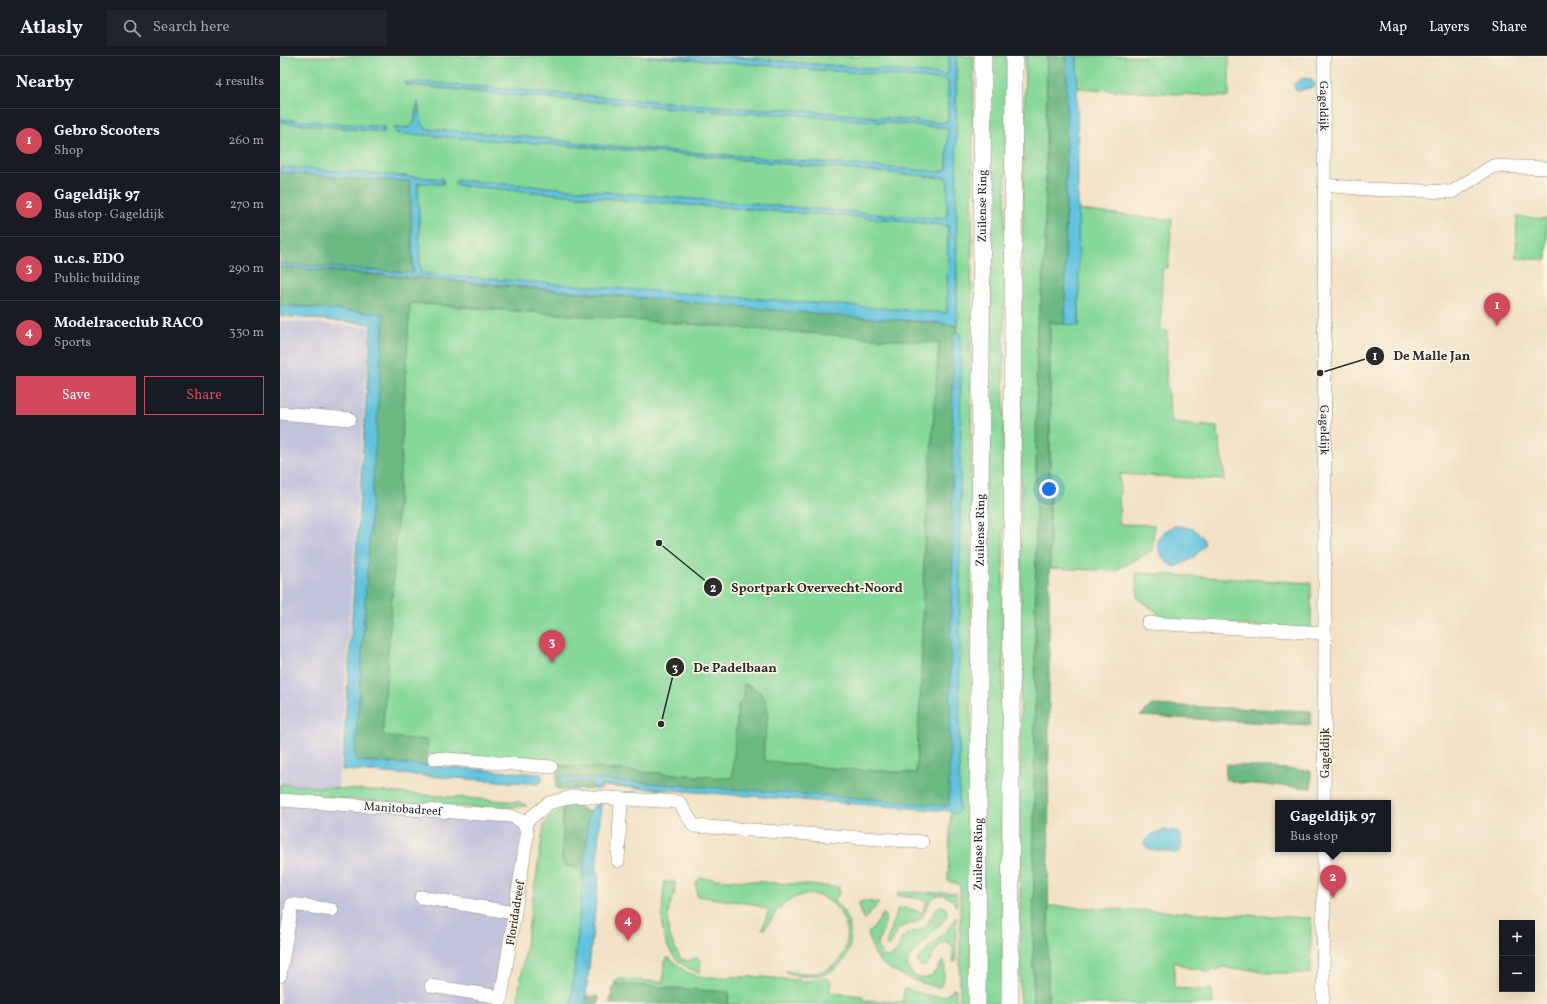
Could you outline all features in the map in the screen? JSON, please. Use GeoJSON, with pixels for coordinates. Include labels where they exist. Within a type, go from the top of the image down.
{"type":"FeatureCollection","features":[{"type":"Feature","properties":{"kind":"main road","name":"Zuilense Ring"},"geometry":{"type":"LineString","coordinates":[[977,1004],[983,56]]}},
{"type":"Feature","properties":{"kind":"main road"},"geometry":{"type":"LineString","coordinates":[[1010,1004],[1014,56]]}},
{"type":"Feature","properties":{"kind":"street","name":"Gageldijk"},"geometry":{"type":"LineString","coordinates":[[1324,56],[1324,800]]}},
{"type":"Feature","properties":{"kind":"street"},"geometry":{"type":"LineString","coordinates":[[1324,185],[1367,189],[1452,192],[1493,166],[1547,168]]}},
{"type":"Feature","properties":{"kind":"street"},"geometry":{"type":"LineString","coordinates":[[280,413],[350,418]]}},
{"type":"Feature","properties":{"kind":"street"},"geometry":{"type":"LineString","coordinates":[[1148,623],[1325,633]]}},
{"type":"Feature","properties":{"kind":"street"},"geometry":{"type":"LineString","coordinates":[[434,758],[551,767]]}},
{"type":"Feature","properties":{"kind":"street"},"geometry":{"type":"LineString","coordinates":[[524,823],[549,803],[575,796],[679,802],[694,826],[922,842]]}},
{"type":"Feature","properties":{"kind":"street"},"geometry":{"type":"LineString","coordinates":[[618,861],[621,799]]}},
{"type":"Feature","properties":{"kind":"street","name":"Manitobadreef"},"geometry":{"type":"LineString","coordinates":[[280,800],[510,816],[518,818],[524,823]]}},
{"type":"Feature","properties":{"kind":"street","name":"Floridadreef"},"geometry":{"type":"LineString","coordinates":[[501,1000],[527,829],[524,823]]}},
{"type":"Feature","properties":{"kind":"street"},"geometry":{"type":"LineString","coordinates":[[1323,1004],[1324,852]]}},
{"type":"Feature","properties":{"kind":"street"},"geometry":{"type":"LineString","coordinates":[[421,897],[515,913]]}},
{"type":"Feature","properties":{"kind":"street"},"geometry":{"type":"LineString","coordinates":[[280,976],[292,904],[332,910]]}},
{"type":"Feature","properties":{"kind":"street"},"geometry":{"type":"LineString","coordinates":[[431,986],[501,1000]]}},
{"type":"Feature","properties":{"kind":"shaded area"},"geometry":{"type":"Polygon","coordinates":[[[280,321],[369,327],[337,806],[521,817],[529,826],[502,1004],[280,1004],[280,321]]]}},
{"type":"Feature","properties":{"kind":"green space"},"geometry":{"type":"Polygon","coordinates":[[[280,56],[648,56],[948,80],[948,121],[940,123],[787,109],[752,109],[418,82],[405,85],[741,113],[790,114],[948,128],[947,170],[938,172],[584,144],[543,138],[426,129],[421,121],[418,104],[413,123],[408,127],[395,128],[396,133],[666,153],[948,178],[947,217],[939,219],[457,180],[455,185],[637,201],[899,220],[948,226],[947,314],[436,276],[420,273],[418,183],[443,184],[443,179],[280,167],[280,122],[384,132],[384,128],[280,119],[280,56]]]}},
{"type":"Feature","properties":{"kind":"green space"},"geometry":{"type":"Polygon","coordinates":[[[719,56],[949,56],[948,75],[719,56]]]}},
{"type":"Feature","properties":{"kind":"green space"},"geometry":{"type":"Polygon","coordinates":[[[956,56],[974,56],[971,319],[971,1004],[728,1004],[729,993],[616,984],[615,980],[618,979],[663,982],[664,962],[668,957],[686,972],[702,977],[762,977],[806,981],[826,978],[831,981],[830,992],[863,996],[863,1000],[903,1002],[904,988],[931,996],[944,996],[950,993],[953,989],[956,989],[956,1001],[960,1001],[960,885],[948,881],[960,339],[955,325],[957,325],[956,56]]]}},
{"type":"Feature","properties":{"kind":"green space"},"geometry":{"type":"Polygon","coordinates":[[[987,56],[1007,56],[1004,322],[1002,1004],[983,1004],[987,56]]]}},
{"type":"Feature","properties":{"kind":"green space"},"geometry":{"type":"Polygon","coordinates":[[[1025,56],[1047,56],[1045,253],[1042,294],[1037,324],[1033,1004],[1020,1004],[1021,354],[1025,56]]]}},
{"type":"Feature","properties":{"kind":"green space"},"geometry":{"type":"Polygon","coordinates":[[[1047,56],[1067,56],[1065,324],[1050,322],[1048,1004],[1033,1004],[1037,324],[1042,294],[1045,253],[1047,56]]]}},
{"type":"Feature","properties":{"kind":"green space"},"geometry":{"type":"Polygon","coordinates":[[[1077,56],[1229,56],[1229,97],[1077,88],[1077,56]]]}},
{"type":"Feature","properties":{"kind":"green space"},"geometry":{"type":"Polygon","coordinates":[[[280,172],[358,179],[410,181],[413,274],[280,264],[280,172]]]}},
{"type":"Feature","properties":{"kind":"green space"},"geometry":{"type":"Polygon","coordinates":[[[1078,210],[1172,220],[1168,268],[1162,268],[1161,330],[1167,331],[1166,382],[1172,423],[1217,427],[1225,480],[1120,474],[1119,524],[1154,525],[1153,550],[1115,571],[1050,568],[1050,322],[1079,326],[1078,210]]]}},
{"type":"Feature","properties":{"kind":"green space"},"geometry":{"type":"Polygon","coordinates":[[[1517,217],[1547,219],[1547,260],[1516,258],[1517,217]]]}},
{"type":"Feature","properties":{"kind":"green space"},"geometry":{"type":"Polygon","coordinates":[[[280,267],[955,325],[960,339],[952,807],[602,786],[601,789],[561,790],[556,787],[557,766],[732,778],[738,704],[743,698],[744,684],[754,688],[766,701],[768,717],[764,758],[766,761],[842,769],[916,773],[921,678],[924,549],[939,343],[410,303],[383,734],[389,737],[428,740],[427,766],[361,761],[356,759],[355,755],[383,314],[280,305],[280,267]]]}},
{"type":"Feature","properties":{"kind":"green space"},"geometry":{"type":"Polygon","coordinates":[[[396,298],[943,335],[924,795],[374,750],[396,298]]]}},
{"type":"Feature","properties":{"kind":"green space"},"geometry":{"type":"Polygon","coordinates":[[[1136,573],[1311,583],[1311,630],[1167,620],[1138,598],[1136,573]]]}},
{"type":"Feature","properties":{"kind":"green space"},"geometry":{"type":"Polygon","coordinates":[[[1152,705],[1311,711],[1311,725],[1140,716],[1152,705]]]}},
{"type":"Feature","properties":{"kind":"green space"},"geometry":{"type":"Polygon","coordinates":[[[1226,764],[1311,771],[1311,788],[1239,783],[1225,779],[1226,764]]]}},
{"type":"Feature","properties":{"kind":"green space"},"geometry":{"type":"Polygon","coordinates":[[[280,784],[520,802],[527,806],[496,809],[280,795],[280,784]]]}},
{"type":"Feature","properties":{"kind":"green space"},"geometry":{"type":"Polygon","coordinates":[[[570,804],[589,812],[585,869],[565,866],[562,862],[563,809],[570,804]]]}},
{"type":"Feature","properties":{"kind":"green space"},"geometry":{"type":"Polygon","coordinates":[[[563,809],[562,862],[565,866],[585,869],[571,1004],[517,1004],[544,825],[549,817],[563,809]]]}},
{"type":"Feature","properties":{"kind":"green space"},"geometry":{"type":"Polygon","coordinates":[[[700,878],[839,887],[839,894],[834,900],[842,909],[850,929],[848,951],[844,960],[836,968],[825,974],[816,976],[789,975],[785,971],[816,973],[833,966],[843,953],[847,938],[844,922],[837,908],[824,898],[809,895],[790,900],[781,906],[764,929],[762,929],[769,910],[753,904],[697,896],[696,883],[700,878]]]}},
{"type":"Feature","properties":{"kind":"green space"},"geometry":{"type":"Polygon","coordinates":[[[664,882],[675,882],[674,892],[668,912],[668,926],[674,947],[681,959],[689,961],[697,957],[701,961],[700,973],[685,966],[675,958],[668,947],[664,936],[662,910],[664,882]]]}},
{"type":"Feature","properties":{"kind":"green space"},"geometry":{"type":"Polygon","coordinates":[[[898,892],[956,893],[956,907],[953,901],[946,896],[940,895],[932,898],[921,918],[897,930],[891,945],[888,947],[886,943],[897,909],[908,908],[922,913],[927,902],[918,898],[898,896],[898,892]]]}},
{"type":"Feature","properties":{"kind":"green space"},"geometry":{"type":"Polygon","coordinates":[[[863,901],[879,903],[864,920],[859,905],[859,903],[863,901]]]}},
{"type":"Feature","properties":{"kind":"green space"},"geometry":{"type":"Polygon","coordinates":[[[944,906],[947,910],[947,915],[910,956],[908,965],[909,970],[915,976],[924,978],[929,977],[934,973],[944,960],[945,967],[943,982],[940,987],[909,978],[892,970],[878,959],[874,952],[868,933],[872,930],[883,914],[885,914],[886,918],[878,948],[883,956],[888,957],[895,954],[906,934],[921,930],[926,926],[937,908],[944,906]]]}},
{"type":"Feature","properties":{"kind":"green space"},"geometry":{"type":"Polygon","coordinates":[[[1048,906],[1311,918],[1311,973],[1265,973],[1247,969],[1231,969],[1224,967],[1208,972],[1200,969],[1188,968],[1174,961],[1174,988],[1212,990],[1213,1004],[1048,1004],[1048,906]]]}},
{"type":"Feature","properties":{"kind":"green space"},"geometry":{"type":"Polygon","coordinates":[[[956,917],[956,962],[953,962],[953,946],[944,942],[940,944],[925,966],[918,964],[918,959],[950,927],[956,917]]]}},
{"type":"Feature","properties":{"kind":"green space"},"geometry":{"type":"Polygon","coordinates":[[[615,982],[618,984],[729,992],[728,1004],[609,1004],[615,982]]]}},
{"type":"Feature","properties":{"kind":"green space"},"geometry":{"type":"Polygon","coordinates":[[[586,996],[599,997],[598,1004],[585,1004],[586,996]]]}},
{"type":"Feature","properties":{"kind":"water"},"geometry":{"type":"Polygon","coordinates":[[[648,56],[719,56],[948,75],[949,56],[956,56],[957,326],[933,322],[852,317],[426,278],[280,267],[280,264],[413,273],[410,181],[358,179],[280,172],[280,167],[443,179],[443,184],[418,183],[420,272],[426,274],[947,313],[948,226],[899,220],[637,201],[455,185],[457,180],[939,219],[947,217],[948,178],[666,153],[396,133],[395,128],[408,127],[414,123],[418,102],[421,121],[426,129],[543,138],[584,144],[938,172],[947,169],[948,128],[790,114],[741,113],[500,94],[405,84],[405,82],[418,82],[752,109],[787,109],[940,123],[948,121],[948,80],[648,56]]]}},
{"type":"Feature","properties":{"kind":"water"},"geometry":{"type":"Polygon","coordinates":[[[1067,56],[1077,56],[1079,326],[1065,324],[1067,56]]]}},
{"type":"Feature","properties":{"kind":"water"},"geometry":{"type":"Polygon","coordinates":[[[1303,78],[1311,79],[1316,86],[1298,91],[1295,90],[1294,84],[1303,78]]]}},
{"type":"Feature","properties":{"kind":"water"},"geometry":{"type":"Polygon","coordinates":[[[280,119],[384,127],[384,132],[280,122],[280,119]]]}},
{"type":"Feature","properties":{"kind":"water"},"geometry":{"type":"Polygon","coordinates":[[[280,305],[384,314],[355,755],[356,759],[361,761],[541,774],[542,781],[539,784],[342,770],[371,324],[280,316],[280,305]]]}},
{"type":"Feature","properties":{"kind":"water"},"geometry":{"type":"Polygon","coordinates":[[[953,334],[961,334],[959,811],[957,813],[952,813],[950,811],[601,785],[601,789],[595,788],[592,783],[560,783],[560,779],[562,777],[949,805],[953,549],[953,334]]]}},
{"type":"Feature","properties":{"kind":"water"},"geometry":{"type":"Polygon","coordinates":[[[1174,526],[1193,529],[1199,534],[1205,543],[1200,551],[1192,558],[1184,564],[1175,567],[1167,562],[1160,554],[1158,544],[1161,535],[1174,526]]]}},
{"type":"Feature","properties":{"kind":"water"},"geometry":{"type":"Polygon","coordinates":[[[596,804],[601,804],[596,872],[599,873],[585,1004],[571,1004],[589,812],[596,804]]]}},
{"type":"Feature","properties":{"kind":"water"},"geometry":{"type":"Polygon","coordinates":[[[1166,830],[1177,831],[1179,834],[1182,843],[1180,852],[1173,853],[1150,850],[1144,843],[1151,835],[1166,830]]]}},
{"type":"Feature","properties":{"kind":"place","name":"Gebro Scooters"},"geometry":{"type":"Point","coordinates":[1497,326]}},
{"type":"Feature","properties":{"kind":"place","name":"De Malle Jan"},"geometry":{"type":"Point","coordinates":[1320,373]}},
{"type":"Feature","properties":{"kind":"place","name":"Sportpark Overvecht-Noord"},"geometry":{"type":"Point","coordinates":[659,543]}},
{"type":"Feature","properties":{"kind":"place","name":"u.c.s. EDO"},"geometry":{"type":"Point","coordinates":[552,663]}},
{"type":"Feature","properties":{"kind":"place","name":"De Padelbaan"},"geometry":{"type":"Point","coordinates":[661,724]}},
{"type":"Feature","properties":{"kind":"place","name":"Gageldijk 97"},"geometry":{"type":"Point","coordinates":[1333,898]}},
{"type":"Feature","properties":{"kind":"place","name":"Modelraceclub RACO"},"geometry":{"type":"Point","coordinates":[628,941]}}]}
